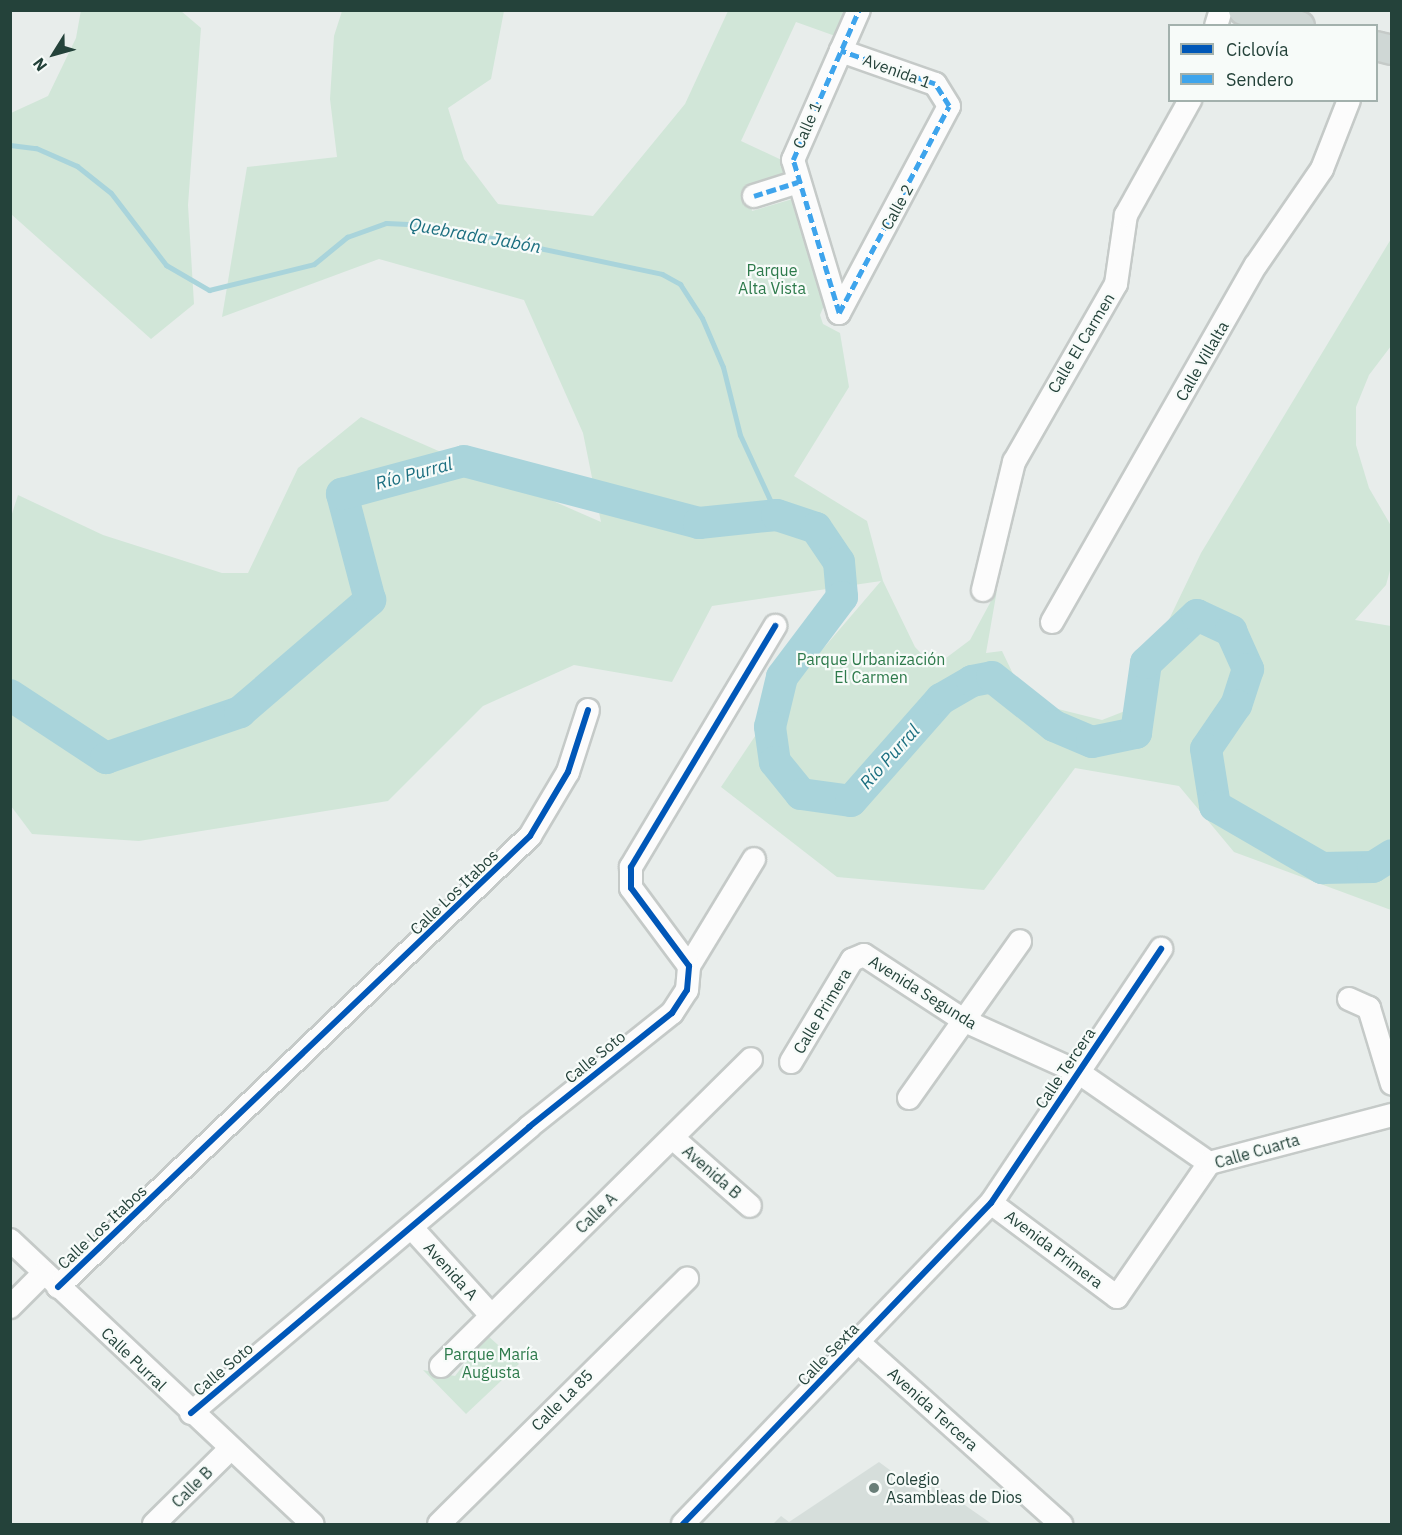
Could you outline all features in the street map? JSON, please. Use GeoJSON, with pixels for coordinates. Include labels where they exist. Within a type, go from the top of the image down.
{"type":"FeatureCollection","features":[{"type":"Feature","properties":{"kind":"main road"},"geometry":{"type":"LineString","coordinates":[[1243,10],[1293,24]]}},
{"type":"Feature","properties":{"kind":"street","name":"Calle 1"},"geometry":{"type":"LineString","coordinates":[[839,313],[798,182],[796,144],[859,10]]}},
{"type":"Feature","properties":{"kind":"street","name":"Avenida 1"},"geometry":{"type":"LineString","coordinates":[[841,51],[935,84],[948,98]]}},
{"type":"Feature","properties":{"kind":"street","name":"Calle 2"},"geometry":{"type":"LineString","coordinates":[[839,313],[948,114],[948,98]]}},
{"type":"Feature","properties":{"kind":"street","name":"Calle El Carmen"},"geometry":{"type":"LineString","coordinates":[[983,590],[1014,462],[1116,284],[1126,215],[1189,102]]}},
{"type":"Feature","properties":{"kind":"street","name":"Calle Villalta"},"geometry":{"type":"LineString","coordinates":[[1052,621],[1256,265],[1322,169],[1348,102]]}},
{"type":"Feature","properties":{"kind":"street"},"geometry":{"type":"LineString","coordinates":[[754,195],[798,182]]}},
{"type":"Feature","properties":{"kind":"street"},"geometry":{"type":"LineString","coordinates":[[754,859],[689,966],[631,888],[631,867],[775,626]]}},
{"type":"Feature","properties":{"kind":"street","name":"Calle Los Itabos"},"geometry":{"type":"LineString","coordinates":[[10,1307],[51,1280],[530,837],[572,763],[588,710]]}},
{"type":"Feature","properties":{"kind":"street"},"geometry":{"type":"LineString","coordinates":[[909,1098],[1020,941]]}},
{"type":"Feature","properties":{"kind":"street","name":"Calle Tercera"},"geometry":{"type":"LineString","coordinates":[[991,1203],[1161,949]]}},
{"type":"Feature","properties":{"kind":"street","name":"Avenida Segunda"},"geometry":{"type":"LineString","coordinates":[[852,960],[864,955],[964,1021],[1078,1072],[1209,1163]]}},
{"type":"Feature","properties":{"kind":"street","name":"Calle Primera"},"geometry":{"type":"LineString","coordinates":[[791,1062],[852,960]]}},
{"type":"Feature","properties":{"kind":"street","name":"Calle Soto"},"geometry":{"type":"LineString","coordinates":[[191,1413],[672,1013],[687,990],[689,966]]}},
{"type":"Feature","properties":{"kind":"street"},"geometry":{"type":"LineString","coordinates":[[1349,999],[1369,1008],[1392,1084]]}},
{"type":"Feature","properties":{"kind":"street","name":"Calle A"},"geometry":{"type":"LineString","coordinates":[[441,1366],[674,1139],[751,1059]]}},
{"type":"Feature","properties":{"kind":"street","name":"Calle Cuarta"},"geometry":{"type":"LineString","coordinates":[[1118,1297],[1209,1163],[1392,1115]]}},
{"type":"Feature","properties":{"kind":"street","name":"Avenida B"},"geometry":{"type":"LineString","coordinates":[[674,1139],[750,1206]]}},
{"type":"Feature","properties":{"kind":"street","name":"Avenida Primera"},"geometry":{"type":"LineString","coordinates":[[991,1203],[1118,1297]]}},
{"type":"Feature","properties":{"kind":"street","name":"Calle Sexta"},"geometry":{"type":"LineString","coordinates":[[683,1524],[991,1203]]}},
{"type":"Feature","properties":{"kind":"street","name":"Avenida A"},"geometry":{"type":"LineString","coordinates":[[412,1228],[491,1315]]}},
{"type":"Feature","properties":{"kind":"street","name":"Calle Purral"},"geometry":{"type":"LineString","coordinates":[[10,1240],[191,1413],[312,1524]]}},
{"type":"Feature","properties":{"kind":"street","name":"Calle La 85"},"geometry":{"type":"LineString","coordinates":[[439,1524],[687,1279]]}},
{"type":"Feature","properties":{"kind":"street","name":"Avenida Tercera"},"geometry":{"type":"LineString","coordinates":[[858,1342],[1061,1524]]}},
{"type":"Feature","properties":{"kind":"street","name":"Calle B"},"geometry":{"type":"LineString","coordinates":[[154,1524],[230,1449]]}},
{"type":"Feature","properties":{"kind":"shaded area","name":"Colegio Asambleas de Dios"},"geometry":{"type":"Polygon","coordinates":[[[879,1462],[921,1493],[933,1483],[992,1524],[773,1524],[781,1516],[789,1522],[879,1462]]]}},
{"type":"Feature","properties":{"kind":"green space"},"geometry":{"type":"Polygon","coordinates":[[[81,10],[181,11],[201,28],[188,205],[194,304],[151,339],[11,214],[11,113],[48,96],[76,38],[81,10]]]}},
{"type":"Feature","properties":{"kind":"green space"},"geometry":{"type":"Polygon","coordinates":[[[839,10],[846,14],[838,37],[796,22],[741,141],[788,163],[789,176],[745,186],[752,211],[796,198],[826,301],[820,315],[823,324],[840,333],[849,387],[794,476],[867,521],[883,581],[915,647],[934,667],[970,640],[997,590],[986,653],[1002,651],[1026,701],[1102,720],[1125,711],[1201,553],[1391,239],[1391,346],[1369,375],[1356,407],[1356,445],[1369,488],[1390,524],[1391,567],[1386,585],[1355,620],[1391,626],[1391,910],[1234,852],[1179,786],[1075,768],[984,890],[837,877],[721,787],[780,699],[881,581],[712,606],[672,682],[574,665],[483,706],[388,801],[139,841],[32,834],[11,806],[10,520],[18,495],[103,535],[222,573],[248,573],[298,468],[361,417],[601,522],[583,433],[524,300],[379,259],[222,317],[247,167],[337,157],[330,99],[334,36],[342,11],[504,11],[491,79],[448,108],[464,159],[498,204],[593,216],[685,104],[728,11],[839,10]]]}},
{"type":"Feature","properties":{"kind":"green space","name":"Parque María Augusta"},"geometry":{"type":"Polygon","coordinates":[[[487,1335],[519,1364],[466,1414],[423,1370],[455,1376],[487,1335]]]}},
{"type":"Feature","properties":{"kind":"waterway","name":"Quebrada Jabón"},"geometry":{"type":"LineString","coordinates":[[10,145],[36,148],[77,166],[111,193],[166,265],[209,290],[314,264],[347,237],[386,223],[430,225],[662,274],[680,284],[702,318],[723,367],[740,435],[777,515]]}},
{"type":"Feature","properties":{"kind":"waterway","name":"Río Purral"},"geometry":{"type":"LineString","coordinates":[[10,695],[106,758],[240,712],[370,600],[342,494],[464,461],[699,523],[777,515],[816,528],[839,562],[842,597],[782,677],[770,727],[775,762],[801,794],[851,801],[941,699],[972,681],[992,677],[1054,726],[1092,742],[1136,733],[1146,663],[1197,615],[1231,631],[1248,669],[1236,705],[1206,749],[1215,806],[1322,868],[1373,867],[1392,855]]}},
{"type":"Feature","properties":{"kind":"marked path"},"geometry":{"type":"LineString","coordinates":[[839,313],[793,160],[859,10]]}},
{"type":"Feature","properties":{"kind":"marked path"},"geometry":{"type":"LineString","coordinates":[[839,313],[949,106],[935,84],[841,51]]}},
{"type":"Feature","properties":{"kind":"marked path"},"geometry":{"type":"LineString","coordinates":[[754,196],[798,182]]}},
{"type":"Feature","properties":{"kind":"cycle path"},"geometry":{"type":"LineString","coordinates":[[191,1413],[529,1127],[672,1013],[687,990],[689,966],[631,888],[631,867],[775,626]]}},
{"type":"Feature","properties":{"kind":"cycle path"},"geometry":{"type":"LineString","coordinates":[[58,1287],[530,836],[568,772],[588,710]]}},
{"type":"Feature","properties":{"kind":"cycle path"},"geometry":{"type":"LineString","coordinates":[[683,1524],[991,1203],[1161,949]]}},
{"type":"Feature","properties":{"kind":"place","name":"Colegio Asambleas de Dios"},"geometry":{"type":"Point","coordinates":[874,1488]}},
{"type":"Feature","properties":{"kind":"park label","name":"Parque Alta Vista"},"geometry":{"type":"Point","coordinates":[772,279]}},
{"type":"Feature","properties":{"kind":"park label","name":"Parque Urbanización El Carmen"},"geometry":{"type":"Point","coordinates":[871,668]}}]}
